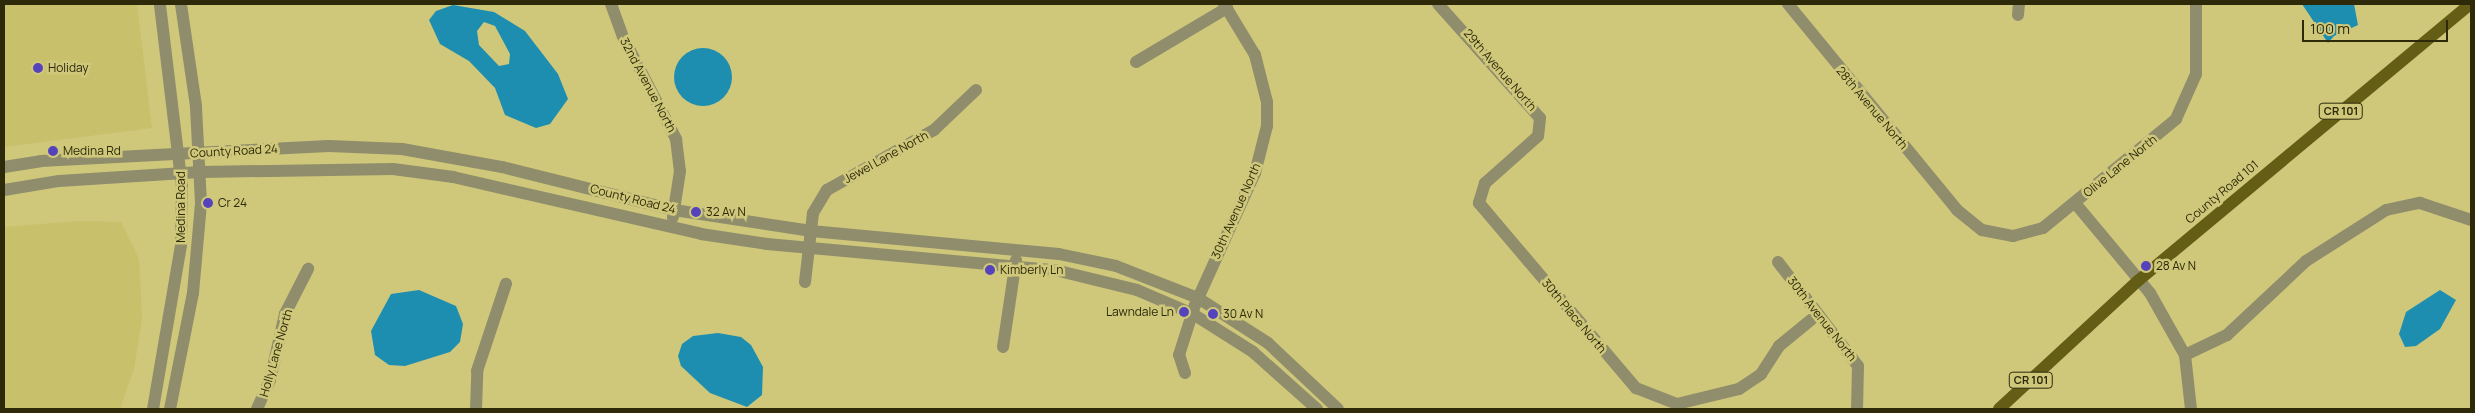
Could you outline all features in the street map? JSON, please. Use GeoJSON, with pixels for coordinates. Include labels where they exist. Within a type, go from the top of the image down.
{"type":"FeatureCollection","features":[{"type":"Feature","properties":{"kind":"main road","name":"County Road 101"},"geometry":{"type":"LineString","coordinates":[[1999,409],[2138,280],[2470,4]]}},
{"type":"Feature","properties":{"kind":"street","name":"Medina Road"},"geometry":{"type":"LineString","coordinates":[[153,409],[181,245],[182,174],[160,4]]}},
{"type":"Feature","properties":{"kind":"street","name":"Medina Road"},"geometry":{"type":"LineString","coordinates":[[170,409],[193,293],[200,172],[181,4]]}},
{"type":"Feature","properties":{"kind":"street","name":"32nd Avenue North"},"geometry":{"type":"LineString","coordinates":[[611,4],[624,40],[676,139],[680,171],[673,228]]}},
{"type":"Feature","properties":{"kind":"street","name":"29th Avenue North"},"geometry":{"type":"LineString","coordinates":[[1438,4],[1536,109],[1541,127],[1533,144],[1485,183],[1479,196],[1483,209]]}},
{"type":"Feature","properties":{"kind":"street","name":"28th Avenue North"},"geometry":{"type":"LineString","coordinates":[[1788,4],[1958,210]]}},
{"type":"Feature","properties":{"kind":"street","name":"Olive Lane North"},"geometry":{"type":"LineString","coordinates":[[1958,210],[1982,230],[2013,236],[2043,228],[2164,130],[2185,105],[2196,74],[2196,4]]}},
{"type":"Feature","properties":{"kind":"street"},"geometry":{"type":"LineString","coordinates":[[1136,62],[1225,6]]}},
{"type":"Feature","properties":{"kind":"street","name":"30th Avenue North"},"geometry":{"type":"LineString","coordinates":[[1185,373],[1179,355],[1195,306],[1254,173],[1266,126],[1263,78],[1225,6]]}},
{"type":"Feature","properties":{"kind":"street","name":"Jewel Lane North"},"geometry":{"type":"LineString","coordinates":[[805,282],[813,213],[827,190],[918,141],[976,90]]}},
{"type":"Feature","properties":{"kind":"street","name":"County Road 24"},"geometry":{"type":"LineString","coordinates":[[4,167],[198,152],[329,146],[404,149],[502,167],[674,210],[811,231],[1016,250],[1116,266],[1268,342],[1338,409]]}},
{"type":"Feature","properties":{"kind":"street","name":"County Road 24"},"geometry":{"type":"LineString","coordinates":[[4,190],[59,181],[200,172],[393,169],[453,176],[673,228],[809,249],[1015,266],[1097,278],[1195,306],[1253,352],[1317,409]]}},
{"type":"Feature","properties":{"kind":"street"},"geometry":{"type":"LineString","coordinates":[[2076,203],[2138,280],[2185,355],[2191,409]]}},
{"type":"Feature","properties":{"kind":"street"},"geometry":{"type":"LineString","coordinates":[[2185,355],[2227,335],[2306,261],[2386,210],[2428,204],[2471,220]]}},
{"type":"Feature","properties":{"kind":"street","name":"30th Place North"},"geometry":{"type":"LineString","coordinates":[[1483,209],[1625,377],[1649,395],[1677,407]]}},
{"type":"Feature","properties":{"kind":"street"},"geometry":{"type":"LineString","coordinates":[[1003,348],[1016,250]]}},
{"type":"Feature","properties":{"kind":"street","name":"30th Avenue North"},"geometry":{"type":"LineString","coordinates":[[1778,262],[1858,366],[1857,409]]}},
{"type":"Feature","properties":{"kind":"street","name":"Holly Lane North"},"geometry":{"type":"LineString","coordinates":[[257,409],[270,380],[285,314],[308,269]]}},
{"type":"Feature","properties":{"kind":"street"},"geometry":{"type":"LineString","coordinates":[[476,409],[477,370],[506,284]]}},
{"type":"Feature","properties":{"kind":"street"},"geometry":{"type":"LineString","coordinates":[[1677,407],[1708,400],[1751,383],[1779,346],[1818,314]]}},
{"type":"Feature","properties":{"kind":"shaded area"},"geometry":{"type":"Polygon","coordinates":[[[4,4],[137,4],[152,128],[4,147],[4,4]]]}},
{"type":"Feature","properties":{"kind":"shaded area"},"geometry":{"type":"Polygon","coordinates":[[[78,221],[121,222],[139,259],[142,318],[134,369],[120,409],[4,409],[4,227],[78,221]]]}},
{"type":"Feature","properties":{"kind":"water"},"geometry":{"type":"Polygon","coordinates":[[[2302,4],[2354,4],[2358,25],[2334,36],[2328,43],[2302,4]]]}},
{"type":"Feature","properties":{"kind":"water"},"geometry":{"type":"Polygon","coordinates":[[[453,5],[494,12],[525,31],[558,74],[568,99],[550,124],[536,128],[505,115],[495,88],[469,61],[440,44],[429,20],[436,11],[453,5]],[[484,22],[477,31],[479,45],[499,66],[509,64],[510,54],[495,26],[484,22]]]}},
{"type":"Feature","properties":{"kind":"water"},"geometry":{"type":"Polygon","coordinates":[[[697,48],[709,48],[724,56],[732,71],[732,83],[724,98],[709,106],[697,106],[682,98],[674,83],[674,71],[682,56],[697,48]]]}},
{"type":"Feature","properties":{"kind":"water"},"geometry":{"type":"Polygon","coordinates":[[[419,290],[456,306],[463,324],[460,342],[450,352],[405,366],[389,365],[375,355],[371,331],[391,294],[419,290]]]}},
{"type":"Feature","properties":{"kind":"water"},"geometry":{"type":"Polygon","coordinates":[[[2440,290],[2456,300],[2440,329],[2416,346],[2405,347],[2399,334],[2406,312],[2440,290]]]}},
{"type":"Feature","properties":{"kind":"water"},"geometry":{"type":"Polygon","coordinates":[[[718,333],[741,337],[751,345],[763,367],[762,395],[747,407],[710,393],[681,366],[678,356],[682,344],[693,336],[718,333]]]}},
{"type":"Feature","properties":{"kind":"place","name":"Holiday"},"geometry":{"type":"Point","coordinates":[38,68]}},
{"type":"Feature","properties":{"kind":"place","name":"Medina Rd"},"geometry":{"type":"Point","coordinates":[53,151]}},
{"type":"Feature","properties":{"kind":"place","name":"Cr 24"},"geometry":{"type":"Point","coordinates":[208,203]}},
{"type":"Feature","properties":{"kind":"place","name":"32 Av N"},"geometry":{"type":"Point","coordinates":[696,212]}},
{"type":"Feature","properties":{"kind":"place","name":"28 Av N"},"geometry":{"type":"Point","coordinates":[2146,266]}},
{"type":"Feature","properties":{"kind":"place","name":"Kimberly Ln"},"geometry":{"type":"Point","coordinates":[990,270]}},
{"type":"Feature","properties":{"kind":"place","name":"Lawndale Ln"},"geometry":{"type":"Point","coordinates":[1184,312]}},
{"type":"Feature","properties":{"kind":"place","name":"30 Av N"},"geometry":{"type":"Point","coordinates":[1213,314]}}]}
